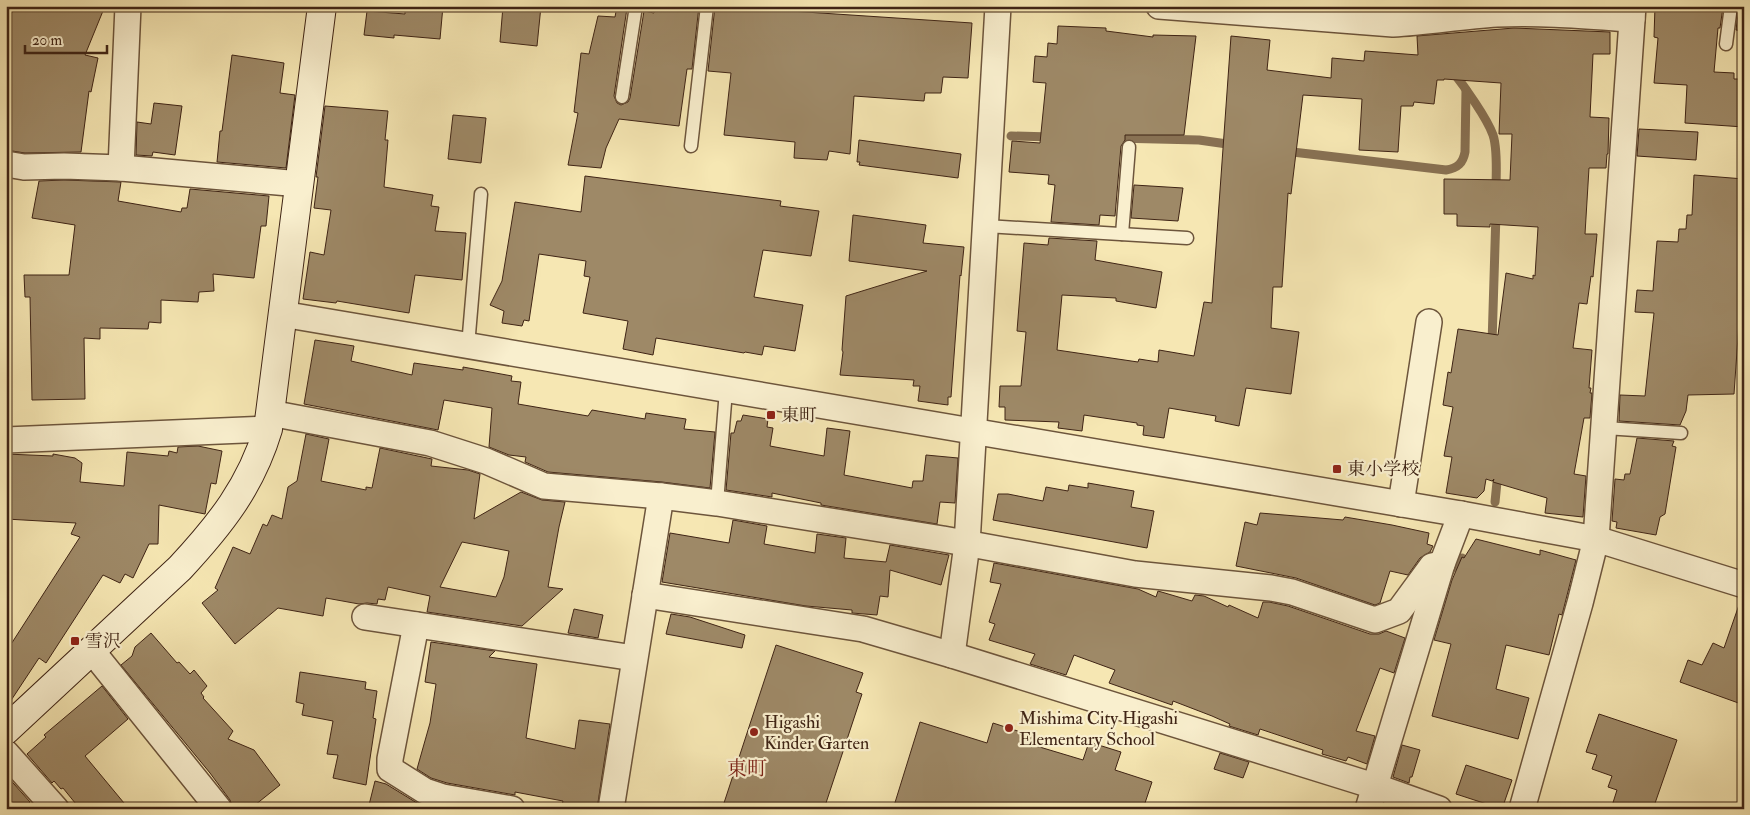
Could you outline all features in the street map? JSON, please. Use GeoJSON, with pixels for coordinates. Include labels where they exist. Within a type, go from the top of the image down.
{"type":"FeatureCollection","features":[{"type":"Feature","properties":{"kind":"street"},"geometry":{"type":"LineString","coordinates":[[120,168],[128,6]]}},
{"type":"Feature","properties":{"kind":"street"},"geometry":{"type":"LineString","coordinates":[[6,730],[180,568],[207,540],[230,510],[262,448],[269,421],[322,6]]}},
{"type":"Feature","properties":{"kind":"street"},"geometry":{"type":"LineString","coordinates":[[952,655],[967,544],[998,6]]}},
{"type":"Feature","properties":{"kind":"street"},"geometry":{"type":"LineString","coordinates":[[1159,6],[1393,24],[1431,22],[1497,14],[1566,15],[1632,13],[1596,539],[1522,809]]}},
{"type":"Feature","properties":{"kind":"street"},"geometry":{"type":"LineString","coordinates":[[6,164],[24,167],[120,168],[300,184]]}},
{"type":"Feature","properties":{"kind":"street"},"geometry":{"type":"LineString","coordinates":[[282,314],[1461,514],[1596,539],[1744,585]]}},
{"type":"Feature","properties":{"kind":"street"},"geometry":{"type":"LineString","coordinates":[[1401,504],[1429,322]]}},
{"type":"Feature","properties":{"kind":"street"},"geometry":{"type":"LineString","coordinates":[[6,440],[269,421],[430,443],[486,461],[544,486],[717,503],[1135,574],[1271,588],[1300,595],[1375,620],[1399,612],[1432,566],[1442,564]]}},
{"type":"Feature","properties":{"kind":"street"},"geometry":{"type":"LineString","coordinates":[[611,809],[661,496]]}},
{"type":"Feature","properties":{"kind":"street"},"geometry":{"type":"LineString","coordinates":[[1371,798],[1442,564],[1461,514]]}},
{"type":"Feature","properties":{"kind":"street"},"geometry":{"type":"LineString","coordinates":[[645,595],[863,630],[952,655],[1371,798],[1439,809]]}},
{"type":"Feature","properties":{"kind":"street"},"geometry":{"type":"LineString","coordinates":[[365,617],[634,658]]}},
{"type":"Feature","properties":{"kind":"street"},"geometry":{"type":"LineString","coordinates":[[416,625],[390,759],[390,769],[425,791],[444,797],[512,809]]}},
{"type":"Feature","properties":{"kind":"street"},"geometry":{"type":"LineString","coordinates":[[92,651],[220,809]]}},
{"type":"Feature","properties":{"kind":"street"},"geometry":{"type":"LineString","coordinates":[[6,753],[56,809]]}},
{"type":"Feature","properties":{"kind":"lane"},"geometry":{"type":"LineString","coordinates":[[622,97],[636,6]]}},
{"type":"Feature","properties":{"kind":"lane"},"geometry":{"type":"LineString","coordinates":[[691,146],[707,6]]}},
{"type":"Feature","properties":{"kind":"lane"},"geometry":{"type":"LineString","coordinates":[[1726,44],[1731,6]]}},
{"type":"Feature","properties":{"kind":"lane"},"geometry":{"type":"LineString","coordinates":[[1122,234],[1128,147]]}},
{"type":"Feature","properties":{"kind":"lane"},"geometry":{"type":"LineString","coordinates":[[468,346],[481,194]]}},
{"type":"Feature","properties":{"kind":"lane"},"geometry":{"type":"LineString","coordinates":[[986,226],[1187,238]]}},
{"type":"Feature","properties":{"kind":"lane"},"geometry":{"type":"LineString","coordinates":[[717,503],[726,390]]}},
{"type":"Feature","properties":{"kind":"lane"},"geometry":{"type":"LineString","coordinates":[[1605,428],[1681,433]]}},
{"type":"Feature","properties":{"kind":"building"},"geometry":{"type":"Polygon","coordinates":[[[11,6],[105,6],[85,55],[98,58],[91,92],[89,91],[81,152],[25,153],[6,150],[6,24],[11,24],[11,6]]]}},
{"type":"Feature","properties":{"kind":"building"},"geometry":{"type":"Polygon","coordinates":[[[405,6],[443,6],[440,39],[394,35],[394,38],[364,35],[367,11],[405,14],[405,6]]]}},
{"type":"Feature","properties":{"kind":"building"},"geometry":{"type":"Polygon","coordinates":[[[503,6],[541,6],[537,46],[500,42],[503,6]]]}},
{"type":"Feature","properties":{"kind":"building"},"geometry":{"type":"Polygon","coordinates":[[[617,6],[627,8],[614,96],[617,103],[621,105],[628,102],[630,98],[644,11],[654,13],[655,6],[699,6],[692,69],[687,69],[679,126],[619,119],[606,148],[601,168],[568,165],[578,113],[574,112],[581,53],[589,54],[598,16],[615,17],[617,6]]]}},
{"type":"Feature","properties":{"kind":"building"},"geometry":{"type":"Polygon","coordinates":[[[715,6],[775,6],[775,10],[972,23],[968,78],[943,77],[941,93],[925,93],[924,101],[854,96],[850,154],[829,151],[827,160],[794,158],[795,142],[724,135],[731,73],[708,71],[715,6]]]}},
{"type":"Feature","properties":{"kind":"building"},"geometry":{"type":"Polygon","coordinates":[[[1655,6],[1715,9],[1715,7],[1723,7],[1720,28],[1718,28],[1714,72],[1734,73],[1734,79],[1744,79],[1744,127],[1685,123],[1687,85],[1654,83],[1658,38],[1654,37],[1655,6]]]}},
{"type":"Feature","properties":{"kind":"building"},"geometry":{"type":"Polygon","coordinates":[[[1739,7],[1744,7],[1744,31],[1736,30],[1739,7]]]}},
{"type":"Feature","properties":{"kind":"building"},"geometry":{"type":"Polygon","coordinates":[[[1058,26],[1106,28],[1106,31],[1153,37],[1153,35],[1196,36],[1184,135],[1125,135],[1125,140],[1121,146],[1115,216],[1100,215],[1099,225],[1051,222],[1055,185],[1048,184],[1049,175],[1009,172],[1012,141],[1040,143],[1046,83],[1033,82],[1035,56],[1047,57],[1048,43],[1057,44],[1058,26]]]}},
{"type":"Feature","properties":{"kind":"building"},"geometry":{"type":"Polygon","coordinates":[[[1514,28],[1610,32],[1610,54],[1593,54],[1590,117],[1609,118],[1608,154],[1606,168],[1589,168],[1585,234],[1597,234],[1593,277],[1591,276],[1587,304],[1579,303],[1573,348],[1592,350],[1589,388],[1591,388],[1590,393],[1592,393],[1590,418],[1584,418],[1574,474],[1586,476],[1583,517],[1545,513],[1547,498],[1493,482],[1494,479],[1492,481],[1486,479],[1484,491],[1477,498],[1446,493],[1452,457],[1444,456],[1453,407],[1443,405],[1448,372],[1451,373],[1458,329],[1498,335],[1506,273],[1533,279],[1533,275],[1535,276],[1538,227],[1490,224],[1490,227],[1457,226],[1457,214],[1444,214],[1444,179],[1510,180],[1512,134],[1499,134],[1501,83],[1437,80],[1434,104],[1414,102],[1413,106],[1401,106],[1398,152],[1359,150],[1362,99],[1303,95],[1291,194],[1288,193],[1282,287],[1273,287],[1271,328],[1299,332],[1291,394],[1246,388],[1239,426],[1215,421],[1216,416],[1169,408],[1164,438],[1143,435],[1144,426],[1137,425],[1137,423],[1084,415],[1082,431],[1058,428],[1059,422],[1005,420],[1005,407],[999,407],[1000,386],[1021,386],[1026,332],[1017,331],[1024,243],[1048,245],[1049,238],[1097,241],[1095,260],[1162,272],[1156,308],[1116,301],[1116,298],[1062,295],[1057,350],[1138,362],[1139,359],[1158,362],[1159,350],[1194,356],[1204,302],[1212,303],[1231,36],[1270,40],[1267,70],[1331,78],[1332,58],[1364,61],[1365,51],[1418,55],[1417,36],[1514,28]]]}},
{"type":"Feature","properties":{"kind":"building"},"geometry":{"type":"Polygon","coordinates":[[[232,55],[284,63],[280,93],[295,95],[286,168],[217,162],[232,55]]]}},
{"type":"Feature","properties":{"kind":"building"},"geometry":{"type":"Polygon","coordinates":[[[154,103],[182,106],[175,155],[153,152],[152,156],[136,155],[137,122],[151,124],[154,103]]]}},
{"type":"Feature","properties":{"kind":"building"},"geometry":{"type":"Polygon","coordinates":[[[325,106],[388,111],[385,140],[388,140],[384,187],[433,195],[431,206],[439,207],[435,231],[466,233],[462,280],[415,275],[409,313],[337,301],[336,303],[303,299],[310,252],[324,255],[331,210],[314,208],[325,106]]]}},
{"type":"Feature","properties":{"kind":"building"},"geometry":{"type":"Polygon","coordinates":[[[453,115],[486,118],[481,163],[448,159],[453,115]]]}},
{"type":"Feature","properties":{"kind":"building"},"geometry":{"type":"Polygon","coordinates":[[[1639,129],[1698,132],[1696,160],[1637,156],[1639,129]]]}},
{"type":"Feature","properties":{"kind":"building"},"geometry":{"type":"Polygon","coordinates":[[[859,140],[961,154],[958,178],[859,165],[860,162],[857,162],[859,140]]]}},
{"type":"Feature","properties":{"kind":"building"},"geometry":{"type":"Polygon","coordinates":[[[1694,175],[1744,179],[1744,323],[1739,322],[1734,394],[1688,395],[1686,411],[1680,425],[1619,421],[1620,395],[1645,396],[1654,313],[1635,312],[1637,290],[1653,291],[1657,241],[1678,242],[1679,229],[1686,229],[1687,215],[1692,215],[1694,175]]]}},
{"type":"Feature","properties":{"kind":"building"},"geometry":{"type":"Polygon","coordinates":[[[585,176],[781,201],[780,206],[819,211],[811,256],[763,250],[754,297],[803,305],[795,351],[764,346],[762,355],[656,338],[653,355],[623,349],[628,321],[583,313],[590,277],[584,276],[586,261],[539,254],[529,321],[524,320],[522,326],[502,323],[504,311],[490,305],[502,281],[515,202],[581,212],[585,176]]]}},
{"type":"Feature","properties":{"kind":"building"},"geometry":{"type":"Polygon","coordinates":[[[39,181],[121,182],[118,201],[181,212],[182,208],[187,208],[190,189],[269,196],[266,226],[261,226],[254,278],[213,274],[214,291],[199,292],[198,302],[161,300],[161,323],[149,322],[148,329],[100,328],[100,339],[84,338],[85,399],[32,400],[30,297],[25,297],[24,275],[69,275],[75,225],[32,218],[39,181]]]}},
{"type":"Feature","properties":{"kind":"building"},"geometry":{"type":"Polygon","coordinates":[[[1134,185],[1183,188],[1178,221],[1131,218],[1134,185]]]}},
{"type":"Feature","properties":{"kind":"building"},"geometry":{"type":"Polygon","coordinates":[[[853,215],[926,225],[923,243],[964,247],[960,275],[951,397],[948,397],[948,405],[918,401],[920,386],[913,386],[914,380],[840,375],[846,296],[927,271],[849,261],[853,215]]]}},
{"type":"Feature","properties":{"kind":"building"},"geometry":{"type":"Polygon","coordinates":[[[315,340],[354,346],[351,361],[412,375],[414,363],[463,370],[463,367],[512,376],[511,381],[521,382],[518,404],[588,416],[592,410],[645,419],[646,413],[686,419],[684,429],[715,432],[710,488],[548,472],[525,462],[526,457],[509,455],[489,447],[492,408],[444,400],[438,430],[304,404],[315,340]]]}},
{"type":"Feature","properties":{"kind":"building"},"geometry":{"type":"Polygon","coordinates":[[[743,415],[768,419],[767,427],[773,428],[770,446],[824,456],[827,428],[850,431],[844,475],[912,488],[913,481],[923,481],[926,455],[958,458],[955,503],[940,502],[937,524],[821,505],[821,503],[772,493],[772,497],[726,490],[731,433],[734,433],[737,421],[741,421],[743,415]]]}},
{"type":"Feature","properties":{"kind":"building"},"geometry":{"type":"Polygon","coordinates":[[[306,434],[329,439],[321,481],[366,490],[366,487],[372,488],[380,448],[432,459],[431,466],[468,470],[480,474],[474,519],[521,492],[542,500],[565,502],[548,587],[563,589],[522,626],[427,612],[430,596],[388,587],[385,600],[378,599],[377,604],[359,604],[326,598],[323,616],[278,608],[235,644],[202,603],[218,590],[215,588],[233,547],[250,554],[263,524],[267,526],[272,515],[282,519],[288,487],[297,481],[306,434]],[[462,542],[440,587],[496,597],[504,577],[509,551],[462,542]]]}},
{"type":"Feature","properties":{"kind":"building"},"geometry":{"type":"Polygon","coordinates":[[[1637,438],[1674,441],[1672,446],[1676,447],[1665,514],[1660,517],[1656,535],[1616,528],[1617,522],[1612,521],[1615,479],[1624,480],[1625,474],[1630,474],[1637,438]]]}},
{"type":"Feature","properties":{"kind":"building"},"geometry":{"type":"Polygon","coordinates":[[[198,446],[222,451],[216,484],[211,483],[205,514],[159,505],[158,544],[149,544],[133,578],[125,574],[120,583],[103,575],[46,663],[39,658],[6,708],[6,652],[80,537],[71,534],[76,523],[6,519],[6,454],[53,456],[53,454],[75,458],[82,463],[80,482],[124,486],[127,452],[168,456],[169,451],[177,453],[178,447],[198,446]]]}},
{"type":"Feature","properties":{"kind":"building"},"geometry":{"type":"Polygon","coordinates":[[[1088,483],[1134,491],[1131,507],[1154,511],[1147,548],[993,520],[998,494],[1008,494],[1043,501],[1046,487],[1068,491],[1069,485],[1088,488],[1088,483]]]}},
{"type":"Feature","properties":{"kind":"building"},"geometry":{"type":"Polygon","coordinates":[[[1260,513],[1343,520],[1345,517],[1392,525],[1429,533],[1427,544],[1433,546],[1430,552],[1420,558],[1408,575],[1390,571],[1380,603],[1375,605],[1296,578],[1236,566],[1245,522],[1257,525],[1260,513]]]}},
{"type":"Feature","properties":{"kind":"building"},"geometry":{"type":"Polygon","coordinates":[[[733,520],[767,526],[764,544],[815,553],[817,534],[846,538],[844,558],[886,562],[890,545],[949,555],[941,585],[890,570],[888,597],[880,596],[877,615],[852,613],[852,610],[806,606],[662,582],[670,533],[729,543],[733,520]]]}},
{"type":"Feature","properties":{"kind":"building"},"geometry":{"type":"Polygon","coordinates":[[[1476,539],[1540,555],[1540,550],[1576,560],[1562,615],[1559,614],[1549,655],[1506,645],[1496,689],[1529,698],[1518,739],[1432,716],[1451,644],[1434,640],[1452,580],[1462,557],[1464,558],[1476,539]]]}},
{"type":"Feature","properties":{"kind":"building"},"geometry":{"type":"Polygon","coordinates":[[[994,563],[1138,589],[1156,597],[1158,591],[1192,601],[1195,595],[1204,596],[1258,618],[1263,602],[1269,602],[1288,606],[1370,634],[1379,634],[1386,631],[1405,638],[1394,673],[1380,668],[1356,731],[1375,736],[1367,764],[1348,757],[1346,761],[1322,754],[1323,750],[1260,729],[1258,735],[1229,726],[1230,724],[1173,701],[1172,705],[1109,683],[1115,670],[1074,655],[1066,675],[1030,664],[1035,654],[989,640],[995,624],[989,622],[1001,584],[990,582],[994,563]]]}},
{"type":"Feature","properties":{"kind":"building"},"geometry":{"type":"Polygon","coordinates":[[[1740,602],[1744,603],[1744,705],[1680,682],[1688,660],[1702,665],[1713,643],[1724,648],[1740,602]]]}},
{"type":"Feature","properties":{"kind":"building"},"geometry":{"type":"Polygon","coordinates":[[[574,609],[603,615],[598,638],[568,633],[574,609]]]}},
{"type":"Feature","properties":{"kind":"building"},"geometry":{"type":"Polygon","coordinates":[[[671,614],[690,617],[745,635],[742,648],[666,634],[671,614]]]}},
{"type":"Feature","properties":{"kind":"building"},"geometry":{"type":"Polygon","coordinates":[[[151,633],[177,663],[179,662],[190,674],[194,670],[207,686],[201,693],[203,698],[233,731],[228,739],[254,750],[280,785],[250,809],[233,809],[230,800],[210,773],[121,665],[132,656],[135,647],[151,633]]]}},
{"type":"Feature","properties":{"kind":"building"},"geometry":{"type":"Polygon","coordinates":[[[431,642],[495,651],[489,657],[537,664],[526,738],[575,749],[579,720],[610,724],[597,809],[561,809],[563,801],[515,792],[515,795],[447,783],[431,778],[417,769],[430,723],[436,684],[425,682],[431,642]]]}},
{"type":"Feature","properties":{"kind":"building"},"geometry":{"type":"Polygon","coordinates":[[[776,645],[863,673],[856,692],[862,694],[824,809],[722,809],[776,645]]]}},
{"type":"Feature","properties":{"kind":"building"},"geometry":{"type":"Polygon","coordinates":[[[300,672],[366,682],[365,689],[377,691],[373,718],[376,719],[366,785],[333,778],[338,755],[327,754],[333,721],[302,715],[304,704],[296,702],[300,672]]]}},
{"type":"Feature","properties":{"kind":"building"},"geometry":{"type":"Polygon","coordinates":[[[102,686],[128,719],[85,756],[129,809],[80,809],[63,788],[61,789],[54,781],[52,783],[27,754],[46,737],[44,735],[102,686]]]}},
{"type":"Feature","properties":{"kind":"building"},"geometry":{"type":"Polygon","coordinates":[[[1599,714],[1677,740],[1653,809],[1611,809],[1617,790],[1608,787],[1612,776],[1592,769],[1597,755],[1586,752],[1599,714]]]}},
{"type":"Feature","properties":{"kind":"building"},"geometry":{"type":"Polygon","coordinates":[[[920,722],[987,743],[993,723],[1036,737],[1033,745],[1083,760],[1089,742],[1121,752],[1115,770],[1152,782],[1143,809],[976,809],[957,803],[956,809],[893,809],[920,722]]]}},
{"type":"Feature","properties":{"kind":"building"},"geometry":{"type":"Polygon","coordinates":[[[1402,745],[1420,750],[1409,783],[1393,777],[1402,745]]]}},
{"type":"Feature","properties":{"kind":"building"},"geometry":{"type":"Polygon","coordinates":[[[1220,753],[1249,762],[1243,778],[1214,769],[1220,753]]]}},
{"type":"Feature","properties":{"kind":"building"},"geometry":{"type":"Polygon","coordinates":[[[1466,765],[1512,780],[1502,809],[1456,794],[1466,765]]]}},
{"type":"Feature","properties":{"kind":"building"},"geometry":{"type":"Polygon","coordinates":[[[6,775],[30,802],[23,809],[6,809],[6,775]]]}},
{"type":"Feature","properties":{"kind":"building"},"geometry":{"type":"Polygon","coordinates":[[[375,781],[386,784],[417,803],[433,809],[368,809],[375,781]]]}},
{"type":"Feature","properties":{"kind":"waterway"},"geometry":{"type":"LineString","coordinates":[[1453,72],[1481,111],[1493,135],[1496,155],[1496,190]]}},
{"type":"Feature","properties":{"kind":"waterway"},"geometry":{"type":"LineString","coordinates":[[1284,151],[1450,169],[1459,164],[1465,152],[1466,90]]}},
{"type":"Feature","properties":{"kind":"waterway"},"geometry":{"type":"LineString","coordinates":[[1011,136],[1052,137]]}},
{"type":"Feature","properties":{"kind":"waterway"},"geometry":{"type":"LineString","coordinates":[[1115,138],[1199,140],[1234,145]]}},
{"type":"Feature","properties":{"kind":"waterway"},"geometry":{"type":"LineString","coordinates":[[1492,344],[1496,213]]}},
{"type":"Feature","properties":{"kind":"waterway"},"geometry":{"type":"LineString","coordinates":[[1495,502],[1498,472]]}},
{"type":"Feature","properties":{"kind":"waterway"},"geometry":{"type":"LineString","coordinates":[[1449,573],[1462,558]]}},
{"type":"Feature","properties":{"kind":"place","name":"東町"},"geometry":{"type":"Point","coordinates":[771,415]}},
{"type":"Feature","properties":{"kind":"place","name":"東小学校"},"geometry":{"type":"Point","coordinates":[1337,469]}},
{"type":"Feature","properties":{"kind":"place","name":"雪沢"},"geometry":{"type":"Point","coordinates":[75,641]}},
{"type":"Feature","properties":{"kind":"place","name":"Mishima City Higashi Elementary School"},"geometry":{"type":"Point","coordinates":[1009,728]}},
{"type":"Feature","properties":{"kind":"place","name":"Higashi Kinder Garten"},"geometry":{"type":"Point","coordinates":[754,732]}},
{"type":"Feature","properties":{"kind":"district","name":"東町"},"geometry":{"type":"Point","coordinates":[747,768]}}]}
